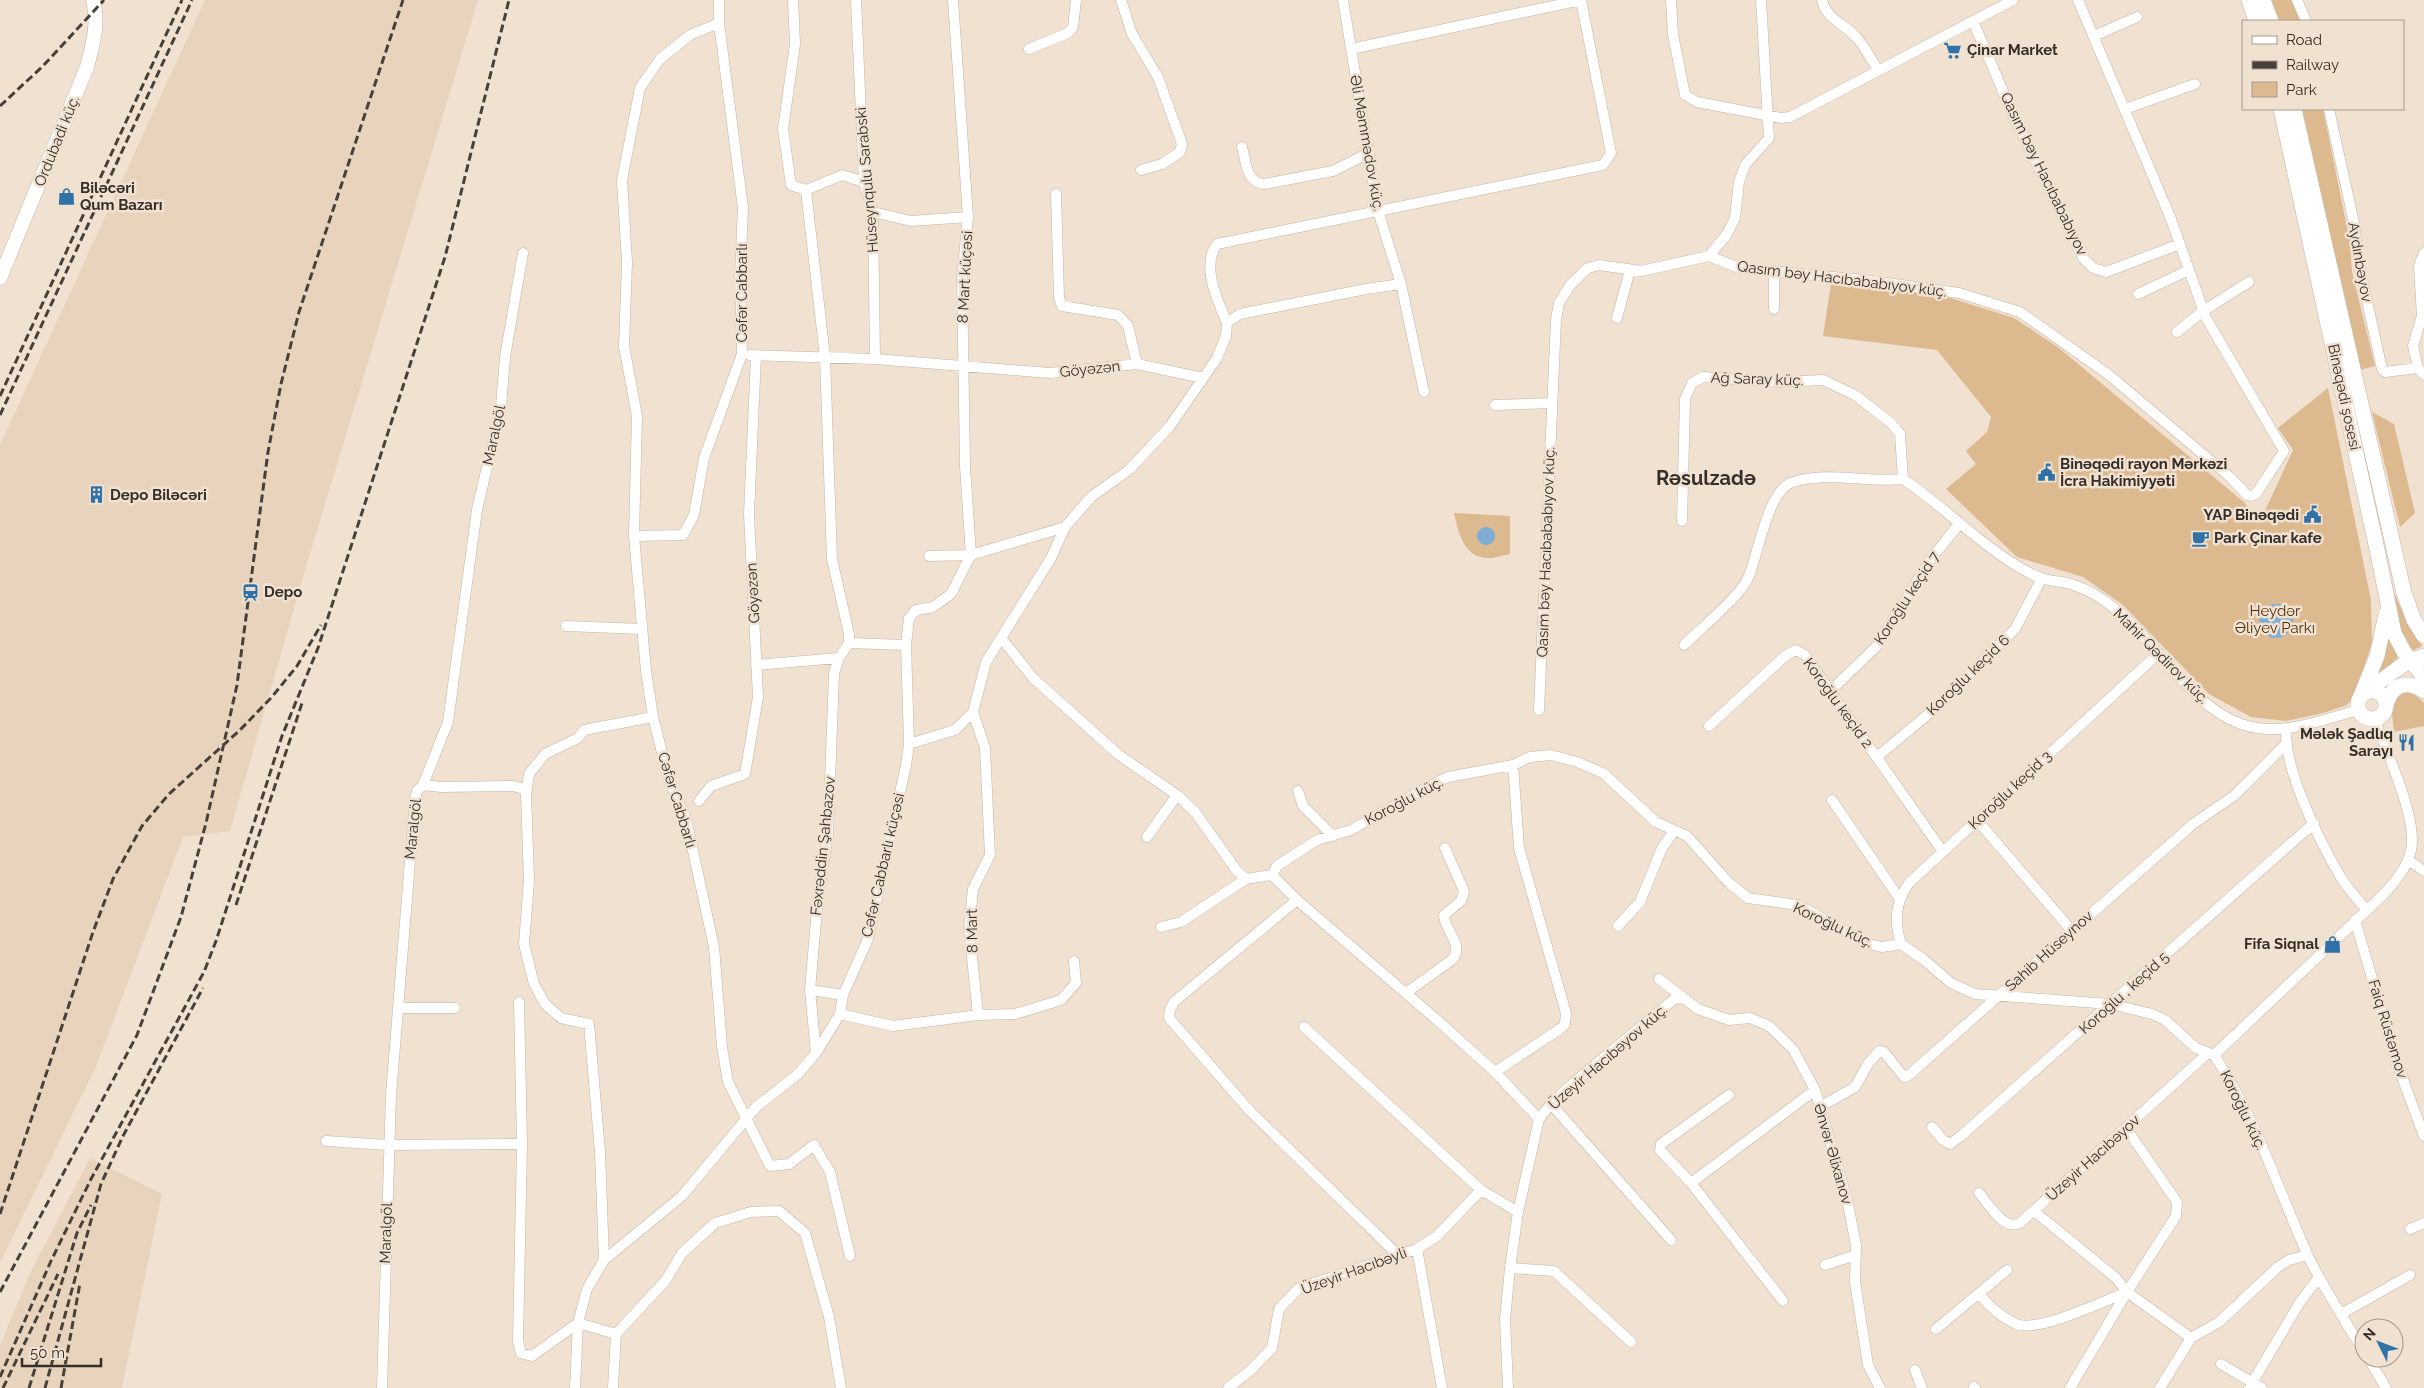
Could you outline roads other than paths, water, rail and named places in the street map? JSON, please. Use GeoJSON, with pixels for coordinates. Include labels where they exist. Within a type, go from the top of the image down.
{"type":"FeatureCollection","features":[{"type":"Feature","properties":{"kind":"main road","name":"Ordubadi küç."},"geometry":{"type":"LineString","coordinates":[[0,278],[87,67],[96,32],[97,20],[93,0]]}},
{"type":"Feature","properties":{"kind":"main road"},"geometry":{"type":"LineString","coordinates":[[2249,0],[2256,20]]}},
{"type":"Feature","properties":{"kind":"main road"},"geometry":{"type":"LineString","coordinates":[[2263,0],[2270,20]]}},
{"type":"Feature","properties":{"kind":"main road","name":"Binəqədi şosesi"},"geometry":{"type":"LineString","coordinates":[[2281,110],[2394,632],[2417,658],[2424,677]]}},
{"type":"Feature","properties":{"kind":"main road","name":"Binəqədi şosesi"},"geometry":{"type":"LineString","coordinates":[[2294,110],[2404,593],[2414,620],[2424,636]]}},
{"type":"Feature","properties":{"kind":"main road"},"geometry":{"type":"LineString","coordinates":[[2386,600],[2381,643],[2361,700],[2365,717],[2374,718],[2382,714],[2391,692],[2401,685],[2412,685],[2424,691]]}},
{"type":"Feature","properties":{"kind":"main road"},"geometry":{"type":"LineString","coordinates":[[2361,700],[2417,658]]}},
{"type":"Feature","properties":{"kind":"main road"},"geometry":{"type":"LineString","coordinates":[[2361,700],[2373,690],[2379,692],[2385,699],[2386,706]]}},
{"type":"Feature","properties":{"kind":"street","name":"Cəfər Cabbarlı"},"geometry":{"type":"LineString","coordinates":[[634,536],[683,535],[694,515],[704,458],[742,354],[740,276],[743,208],[719,23],[719,0]]}},
{"type":"Feature","properties":{"kind":"street"},"geometry":{"type":"LineString","coordinates":[[793,0],[796,44],[783,129],[791,185],[806,190],[842,175],[864,182]]}},
{"type":"Feature","properties":{"kind":"street","name":"Hüseynqulu Sarabski"},"geometry":{"type":"LineString","coordinates":[[856,0],[864,182],[873,212],[875,359]]}},
{"type":"Feature","properties":{"kind":"street","name":"8 Mart küçəsi"},"geometry":{"type":"LineString","coordinates":[[906,645],[909,618],[916,610],[933,607],[951,594],[971,555],[962,368],[962,277],[968,217],[953,0]]}},
{"type":"Feature","properties":{"kind":"street"},"geometry":{"type":"LineString","coordinates":[[1029,49],[1068,33],[1073,27],[1076,0]]}},
{"type":"Feature","properties":{"kind":"street"},"geometry":{"type":"LineString","coordinates":[[1121,0],[1132,34],[1158,76],[1182,144],[1180,152],[1162,164],[1141,170]]}},
{"type":"Feature","properties":{"kind":"street","name":"Əli Məmmədov küç."},"geometry":{"type":"LineString","coordinates":[[1343,0],[1378,211],[1401,284],[1424,392]]}},
{"type":"Feature","properties":{"kind":"street"},"geometry":{"type":"LineString","coordinates":[[806,190],[825,357],[832,559],[849,634],[849,643],[906,645],[909,744],[954,730],[973,712],[986,662],[1051,558],[1065,527],[1091,497],[1130,469],[1170,426],[1217,358],[1226,336],[1227,323],[1208,264],[1211,252],[1217,244],[1604,165],[1611,153],[1581,0],[1351,49]]}},
{"type":"Feature","properties":{"kind":"street"},"geometry":{"type":"LineString","coordinates":[[1672,0],[1673,35],[1685,95],[1697,102],[1768,116],[1790,117],[2013,0]]}},
{"type":"Feature","properties":{"kind":"street"},"geometry":{"type":"LineString","coordinates":[[1709,256],[1727,234],[1735,218],[1739,182],[1745,165],[1770,138],[1761,0]]}},
{"type":"Feature","properties":{"kind":"street"},"geometry":{"type":"LineString","coordinates":[[1822,0],[1823,7],[1838,23],[1856,36],[1878,70]]}},
{"type":"Feature","properties":{"kind":"street"},"geometry":{"type":"LineString","coordinates":[[2078,0],[2180,244],[2203,311]]}},
{"type":"Feature","properties":{"kind":"street"},"geometry":{"type":"LineString","coordinates":[[2297,0],[2306,20]]}},
{"type":"Feature","properties":{"kind":"street"},"geometry":{"type":"LineString","coordinates":[[2094,36],[2136,17]]}},
{"type":"Feature","properties":{"kind":"street","name":"Qasım bəy Hacıbababıyov"},"geometry":{"type":"LineString","coordinates":[[1973,21],[2014,116],[2083,258],[2093,268],[2106,272],[2180,244]]}},
{"type":"Feature","properties":{"kind":"street","name":"Cəfər Cabbarlı"},"geometry":{"type":"LineString","coordinates":[[719,23],[690,35],[660,59],[640,88],[622,180],[627,262],[624,346],[637,416],[634,536],[642,629],[653,717],[669,780],[686,819],[714,947],[722,1047],[728,1082],[770,1166],[789,1164],[814,1145],[830,1172],[850,1256]]}},
{"type":"Feature","properties":{"kind":"street"},"geometry":{"type":"LineString","coordinates":[[2125,109],[2195,84]]}},
{"type":"Feature","properties":{"kind":"street","name":"Aydınbəyov"},"geometry":{"type":"LineString","coordinates":[[2330,110],[2354,223],[2359,265],[2382,369],[2385,372],[2421,372]]}},
{"type":"Feature","properties":{"kind":"street"},"geometry":{"type":"LineString","coordinates":[[1242,147],[1251,179],[1258,184],[1333,171],[1368,153]]}},
{"type":"Feature","properties":{"kind":"street"},"geometry":{"type":"LineString","coordinates":[[1056,194],[1059,298],[1062,306],[1118,315],[1128,326],[1137,364]]}},
{"type":"Feature","properties":{"kind":"street"},"geometry":{"type":"LineString","coordinates":[[873,212],[911,221],[968,217]]}},
{"type":"Feature","properties":{"kind":"street","name":"Maralgöl"},"geometry":{"type":"LineString","coordinates":[[382,1388],[388,1145],[415,799],[417,791],[423,785],[448,722],[477,510],[501,408],[505,357],[523,253]]}},
{"type":"Feature","properties":{"kind":"street"},"geometry":{"type":"LineString","coordinates":[[2421,372],[2413,346],[2422,316],[2419,266],[2424,253]]}},
{"type":"Feature","properties":{"kind":"street","name":"Qasım bəy Hacıbababıyov küç."},"geometry":{"type":"LineString","coordinates":[[1539,710],[1556,319],[1559,303],[1571,284],[1588,268],[1600,265],[1641,271],[1709,256],[1729,266],[1865,280],[1959,293],[2020,312],[2109,375],[2230,477],[2247,495],[2251,496],[2256,494],[2284,451],[2203,311]]}},
{"type":"Feature","properties":{"kind":"street"},"geometry":{"type":"LineString","coordinates":[[1616,318],[1630,270]]}},
{"type":"Feature","properties":{"kind":"street"},"geometry":{"type":"LineString","coordinates":[[2138,294],[2189,270]]}},
{"type":"Feature","properties":{"kind":"street"},"geometry":{"type":"LineString","coordinates":[[1774,271],[1774,309]]}},
{"type":"Feature","properties":{"kind":"street"},"geometry":{"type":"LineString","coordinates":[[2177,332],[2203,311],[2249,282]]}},
{"type":"Feature","properties":{"kind":"street"},"geometry":{"type":"LineString","coordinates":[[1227,323],[1240,314],[1401,284]]}},
{"type":"Feature","properties":{"kind":"street","name":"Göyəzən"},"geometry":{"type":"LineString","coordinates":[[742,354],[875,359],[962,368],[1050,373],[1137,364],[1203,378]]}},
{"type":"Feature","properties":{"kind":"street","name":"Göyəzən"},"geometry":{"type":"LineString","coordinates":[[699,801],[711,786],[745,774],[758,697],[749,514],[756,355]]}},
{"type":"Feature","properties":{"kind":"street","name":"Ağ Saray küç."},"geometry":{"type":"LineString","coordinates":[[1682,521],[1685,399],[1692,383],[1703,377],[1780,382],[1823,380],[1855,395],[1891,423],[1900,434],[1903,479]]}},
{"type":"Feature","properties":{"kind":"street"},"geometry":{"type":"LineString","coordinates":[[1495,405],[1552,402]]}},
{"type":"Feature","properties":{"kind":"street"},"geometry":{"type":"LineString","coordinates":[[1684,645],[1747,582],[1764,524],[1778,496],[1790,482],[1811,477],[1881,482],[1903,479]]}},
{"type":"Feature","properties":{"kind":"street","name":"Mahir Qədirov küç."},"geometry":{"type":"LineString","coordinates":[[1903,479],[2014,564],[2042,578],[2073,584],[2095,594],[2121,614],[2207,703],[2239,724],[2264,730],[2286,729],[2361,700]]}},
{"type":"Feature","properties":{"kind":"street","name":"Koroğlu keçid 7"},"geometry":{"type":"LineString","coordinates":[[1830,691],[1876,647],[1930,560],[1960,523]]}},
{"type":"Feature","properties":{"kind":"street"},"geometry":{"type":"LineString","coordinates":[[929,556],[971,555],[1065,527]]}},
{"type":"Feature","properties":{"kind":"street","name":"Koroğlu keçid 6"},"geometry":{"type":"LineString","coordinates":[[1877,757],[1938,706],[2015,629],[2042,578]]}},
{"type":"Feature","properties":{"kind":"street"},"geometry":{"type":"LineString","coordinates":[[566,626],[642,629]]}},
{"type":"Feature","properties":{"kind":"street"},"geometry":{"type":"LineString","coordinates":[[1002,639],[1033,678],[1119,755],[1177,795],[1195,812],[1232,864],[1246,879]]}},
{"type":"Feature","properties":{"kind":"street","name":"Fəxrəddin Şahbazov"},"geometry":{"type":"LineString","coordinates":[[816,1053],[810,990],[818,897],[828,835],[834,673],[839,658],[849,643]]}},
{"type":"Feature","properties":{"kind":"street","name":"Koroğlu keçid 2"},"geometry":{"type":"LineString","coordinates":[[1709,726],[1785,656],[1796,650],[1805,655],[1943,852]]}},
{"type":"Feature","properties":{"kind":"street","name":"Koroğlu keçid 3"},"geometry":{"type":"LineString","coordinates":[[1898,898],[1909,883],[2159,653]]}},
{"type":"Feature","properties":{"kind":"street"},"geometry":{"type":"LineString","coordinates":[[756,665],[839,658]]}},
{"type":"Feature","properties":{"kind":"street","name":"8 Mart"},"geometry":{"type":"LineString","coordinates":[[973,712],[985,748],[990,855],[973,889],[969,929],[978,1015]]}},
{"type":"Feature","properties":{"kind":"street"},"geometry":{"type":"LineString","coordinates":[[604,1260],[600,1152],[589,1024],[561,1018],[545,1004],[534,984],[524,944],[529,880],[526,794],[529,774],[546,754],[578,738],[584,730],[653,717]]}},
{"type":"Feature","properties":{"kind":"street","name":"Üzeyir Hacıbəyov"},"geometry":{"type":"LineString","coordinates":[[1979,1192],[2006,1224],[2014,1226],[2034,1211],[2210,1054],[2394,882],[2408,860],[2412,836],[2408,810],[2374,718]]}},
{"type":"Feature","properties":{"kind":"street"},"geometry":{"type":"LineString","coordinates":[[2286,729],[2285,745],[2298,785],[2314,823],[2340,877],[2366,909]]}},
{"type":"Feature","properties":{"kind":"street","name":"Cəfər Cabbarlı küçəsi"},"geometry":{"type":"LineString","coordinates":[[575,1388],[578,1323],[587,1289],[604,1260],[682,1196],[756,1107],[798,1074],[816,1053],[840,1014],[843,996],[868,939],[909,744]]}},
{"type":"Feature","properties":{"kind":"street","name":"Sahib Hüseynov"},"geometry":{"type":"LineString","coordinates":[[1820,1107],[1855,1087],[1868,1064],[1879,1051],[1884,1052],[1904,1077],[1909,1075],[2193,824],[2234,795],[2285,745]]}},
{"type":"Feature","properties":{"kind":"street","name":"Koroğlu küç."},"geometry":{"type":"LineString","coordinates":[[1272,875],[1277,866],[1317,840],[1351,830],[1420,791],[1448,778],[1513,765],[1530,757],[1550,754],[1577,762],[1602,773],[1656,822],[1686,836],[1729,883],[1748,898],[1798,906],[1869,944],[1882,947],[1901,944],[1951,983],[1975,994],[2112,1004],[2152,1014],[2165,1020],[2187,1042],[2210,1054],[2229,1077],[2292,1215],[2308,1255],[2354,1335]]}},
{"type":"Feature","properties":{"kind":"street"},"geometry":{"type":"LineString","coordinates":[[1494,1072],[1565,1024],[1566,1013],[1519,848],[1513,765]]}},
{"type":"Feature","properties":{"kind":"street"},"geometry":{"type":"LineString","coordinates":[[423,785],[441,787],[513,786],[524,789],[526,794]]}},
{"type":"Feature","properties":{"kind":"street"},"geometry":{"type":"LineString","coordinates":[[1298,791],[1303,806],[1333,836]]}},
{"type":"Feature","properties":{"kind":"street"},"geometry":{"type":"LineString","coordinates":[[1147,837],[1177,795]]}},
{"type":"Feature","properties":{"kind":"street"},"geometry":{"type":"LineString","coordinates":[[1832,800],[1898,898],[1897,931],[1901,944]]}},
{"type":"Feature","properties":{"kind":"street"},"geometry":{"type":"LineString","coordinates":[[1977,820],[2072,931]]}},
{"type":"Feature","properties":{"kind":"street","name":"Koroğlu , keçid 5"},"geometry":{"type":"LineString","coordinates":[[1932,1127],[1943,1140],[1950,1144],[2112,1004],[2314,823]]}},
{"type":"Feature","properties":{"kind":"street"},"geometry":{"type":"LineString","coordinates":[[1618,926],[1640,902],[1662,848],[1674,831]]}},
{"type":"Feature","properties":{"kind":"street"},"geometry":{"type":"LineString","coordinates":[[1406,993],[1454,959],[1457,953],[1457,948],[1444,920],[1444,915],[1461,902],[1464,891],[1444,848]]}},
{"type":"Feature","properties":{"kind":"street"},"geometry":{"type":"LineString","coordinates":[[2408,860],[2423,868]]}},
{"type":"Feature","properties":{"kind":"street"},"geometry":{"type":"LineString","coordinates":[[1161,927],[1181,922],[1246,879],[1272,875],[1297,900],[1406,993],[1494,1072],[1540,1119]]}},
{"type":"Feature","properties":{"kind":"street"},"geometry":{"type":"LineString","coordinates":[[1297,900],[1175,1001],[1170,1009],[1169,1018],[1249,1110],[1398,1255]]}},
{"type":"Feature","properties":{"kind":"street","name":"Faiq Rüstəmov"},"geometry":{"type":"LineString","coordinates":[[2354,920],[2396,1061],[2424,1136]]}},
{"type":"Feature","properties":{"kind":"street"},"geometry":{"type":"LineString","coordinates":[[840,1014],[893,1026],[978,1015],[1015,1014],[1060,1000],[1076,983],[1074,961]]}},
{"type":"Feature","properties":{"kind":"street","name":"Ənvər Əlixanov"},"geometry":{"type":"LineString","coordinates":[[1659,979],[1698,1009],[1728,1020],[1750,1018],[1769,1026],[1793,1049],[1815,1090],[1847,1198],[1856,1245],[1855,1282],[1868,1366],[1880,1388]]}},
{"type":"Feature","properties":{"kind":"street"},"geometry":{"type":"LineString","coordinates":[[810,990],[843,996]]}},
{"type":"Feature","properties":{"kind":"street","name":"Üzeyir Hacıbəyov küç."},"geometry":{"type":"LineString","coordinates":[[1508,1388],[1505,1319],[1510,1268],[1518,1212],[1540,1119],[1551,1104],[1659,1012],[1681,997]]}},
{"type":"Feature","properties":{"kind":"street"},"geometry":{"type":"LineString","coordinates":[[519,1002],[522,1144],[518,1342],[521,1353],[532,1356],[578,1323],[616,1334]]}},
{"type":"Feature","properties":{"kind":"street"},"geometry":{"type":"LineString","coordinates":[[399,1008],[455,1008]]}},
{"type":"Feature","properties":{"kind":"street"},"geometry":{"type":"LineString","coordinates":[[1304,1027],[1481,1190],[1518,1212]]}},
{"type":"Feature","properties":{"kind":"street"},"geometry":{"type":"LineString","coordinates":[[1691,1183],[1815,1090]]}},
{"type":"Feature","properties":{"kind":"street"},"geometry":{"type":"LineString","coordinates":[[1729,1095],[1661,1144],[1660,1148],[1691,1183],[1783,1301]]}},
{"type":"Feature","properties":{"kind":"street"},"geometry":{"type":"LineString","coordinates":[[1551,1104],[1671,1240]]}},
{"type":"Feature","properties":{"kind":"street"},"geometry":{"type":"LineString","coordinates":[[2070,1388],[2127,1292],[2176,1216],[2178,1202],[2126,1128]]}},
{"type":"Feature","properties":{"kind":"street"},"geometry":{"type":"LineString","coordinates":[[326,1141],[388,1145],[522,1144]]}},
{"type":"Feature","properties":{"kind":"street","name":"Üzeyir Hacıbəyli"},"geometry":{"type":"LineString","coordinates":[[1228,1388],[1251,1370],[1272,1348],[1279,1309],[1299,1288],[1417,1248],[1436,1236],[1481,1190]]}},
{"type":"Feature","properties":{"kind":"street"},"geometry":{"type":"LineString","coordinates":[[613,1388],[616,1334],[666,1280],[682,1253],[715,1223],[751,1212],[779,1211],[805,1233],[829,1317],[841,1388]]}},
{"type":"Feature","properties":{"kind":"street"},"geometry":{"type":"LineString","coordinates":[[2034,1211],[2116,1278],[2127,1292],[2191,1338]]}},
{"type":"Feature","properties":{"kind":"street"},"geometry":{"type":"LineString","coordinates":[[2410,1229],[2424,1223]]}},
{"type":"Feature","properties":{"kind":"street"},"geometry":{"type":"LineString","coordinates":[[1417,1248],[1442,1388]]}},
{"type":"Feature","properties":{"kind":"street"},"geometry":{"type":"LineString","coordinates":[[1826,1265],[1856,1255]]}},
{"type":"Feature","properties":{"kind":"street"},"geometry":{"type":"LineString","coordinates":[[2160,1388],[2191,1338],[2219,1322],[2278,1267],[2289,1260],[2308,1255]]}},
{"type":"Feature","properties":{"kind":"street"},"geometry":{"type":"LineString","coordinates":[[1510,1268],[1554,1271],[1631,1342]]}},
{"type":"Feature","properties":{"kind":"street"},"geometry":{"type":"LineString","coordinates":[[1936,1329],[1980,1295],[2008,1270]]}},
{"type":"Feature","properties":{"kind":"street"},"geometry":{"type":"LineString","coordinates":[[2341,1314],[2410,1275]]}},
{"type":"Feature","properties":{"kind":"street"},"geometry":{"type":"LineString","coordinates":[[2221,1364],[2254,1386],[2300,1302],[2319,1277]]}},
{"type":"Feature","properties":{"kind":"street"},"geometry":{"type":"LineString","coordinates":[[1980,1295],[1988,1306],[2017,1325],[2043,1325],[2127,1292]]}},
{"type":"Feature","properties":{"kind":"street"},"geometry":{"type":"LineString","coordinates":[[2374,1368],[2386,1388]]}},
{"type":"Feature","properties":{"kind":"street"},"geometry":{"type":"LineString","coordinates":[[1915,1370],[1922,1388]]}},
{"type":"Feature","properties":{"kind":"water"},"geometry":{"type":"Polygon","coordinates":[[[1482,527],[1490,527],[1495,532],[1493,543],[1482,545],[1477,540],[1477,532],[1482,527]]]}},
{"type":"Feature","properties":{"kind":"water"},"geometry":{"type":"Polygon","coordinates":[[[2276,604],[2288,609],[2293,621],[2288,633],[2276,638],[2264,633],[2259,621],[2264,609],[2276,604]]]}},
{"type":"Feature","properties":{"kind":"railway"},"geometry":{"type":"LineString","coordinates":[[0,106],[43,66],[104,0]]}},
{"type":"Feature","properties":{"kind":"railway"},"geometry":{"type":"LineString","coordinates":[[0,396],[182,0]]}},
{"type":"Feature","properties":{"kind":"railway"},"geometry":{"type":"LineString","coordinates":[[0,415],[192,0]]}},
{"type":"Feature","properties":{"kind":"railway"},"geometry":{"type":"LineString","coordinates":[[0,1292],[137,1035],[181,917],[206,823],[237,685],[268,452],[281,384],[299,312],[403,0]]}},
{"type":"Feature","properties":{"kind":"railway"},"geometry":{"type":"LineString","coordinates":[[0,1377],[51,1261],[91,1179],[204,972],[216,941],[282,736],[318,648],[445,257],[509,0]]}},
{"type":"Feature","properties":{"kind":"railway"},"geometry":{"type":"LineString","coordinates":[[0,1214],[93,932],[113,879],[142,826],[169,794],[239,731],[271,698],[297,666],[321,625]]}},
{"type":"Feature","properties":{"kind":"railway"},"geometry":{"type":"LineString","coordinates":[[236,905],[303,700]]}},
{"type":"Feature","properties":{"kind":"railway"},"geometry":{"type":"LineString","coordinates":[[45,1388],[101,1184],[123,1136],[203,988]]}},
{"type":"Feature","properties":{"kind":"railway"},"geometry":{"type":"LineString","coordinates":[[29,1388],[77,1233],[91,1205]]}},
{"type":"Feature","properties":{"kind":"railway"},"geometry":{"type":"LineString","coordinates":[[3,1388],[58,1274]]}},
{"type":"Feature","properties":{"kind":"railway"},"geometry":{"type":"LineString","coordinates":[[61,1388],[80,1283]]}},
{"type":"Feature","properties":{"kind":"place","name":"Çinar Market"},"geometry":{"type":"Point","coordinates":[1953,50]}},
{"type":"Feature","properties":{"kind":"place","name":"Biləcəri Qum Bazarı"},"geometry":{"type":"Point","coordinates":[66,197]}},
{"type":"Feature","properties":{"kind":"place","name":"Binəqədi rayon Mərkəzi İcra Hakimiyyəti"},"geometry":{"type":"Point","coordinates":[2046,473]}},
{"type":"Feature","properties":{"kind":"place","name":"Depo Biləcəri"},"geometry":{"type":"Point","coordinates":[96,495]}},
{"type":"Feature","properties":{"kind":"place","name":"YAP Binəqədi"},"geometry":{"type":"Point","coordinates":[2313,515]}},
{"type":"Feature","properties":{"kind":"place","name":"Park Çinar kafe"},"geometry":{"type":"Point","coordinates":[2200,538]}},
{"type":"Feature","properties":{"kind":"place","name":"Depo"},"geometry":{"type":"Point","coordinates":[250,592]}},
{"type":"Feature","properties":{"kind":"place","name":"Mələk Şadlıq Sarayı"},"geometry":{"type":"Point","coordinates":[2407,743]}},
{"type":"Feature","properties":{"kind":"place","name":"Fifa Siqnal"},"geometry":{"type":"Point","coordinates":[2333,944]}},
{"type":"Feature","properties":{"kind":"district","name":"Rəsulzadə"},"geometry":{"type":"Point","coordinates":[1706,478]}},
{"type":"Feature","properties":{"kind":"park label","name":"Heydər Əliyev Parkı"},"geometry":{"type":"Point","coordinates":[2275,620]}}]}
